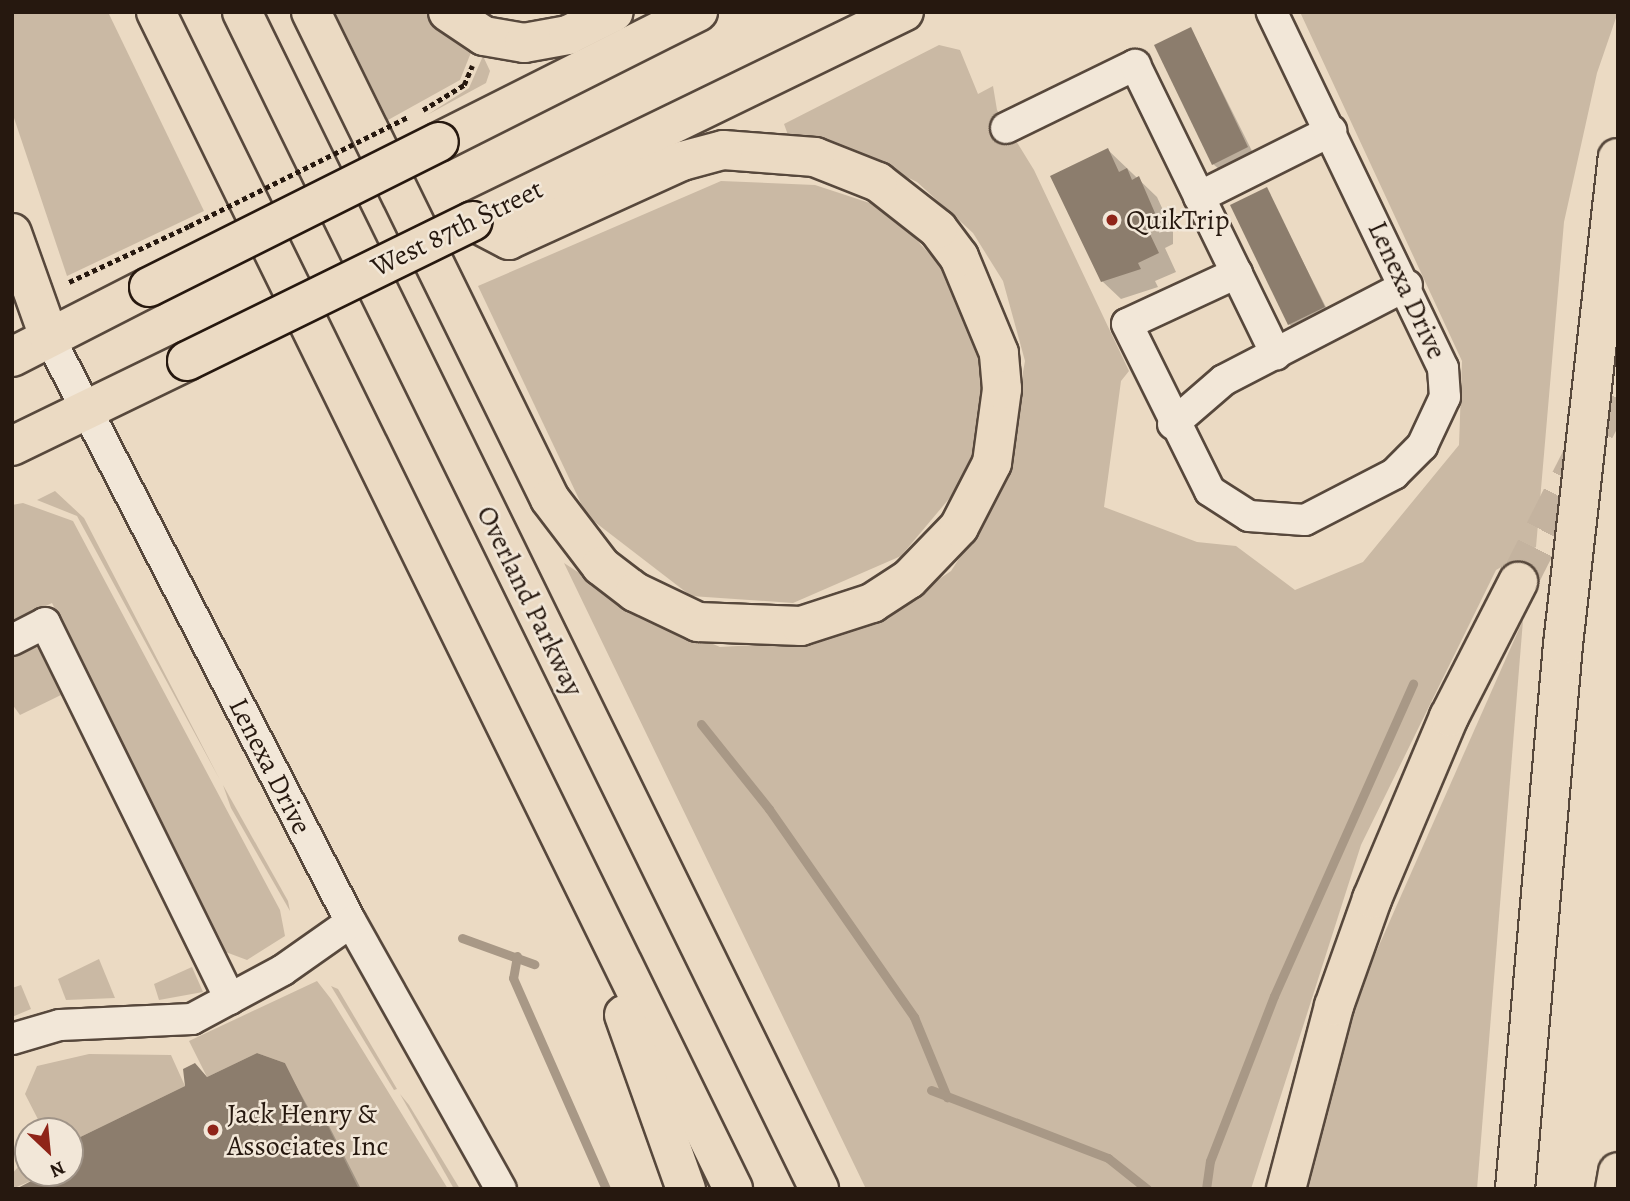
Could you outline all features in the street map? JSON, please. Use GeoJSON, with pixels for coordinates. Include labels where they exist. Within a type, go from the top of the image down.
{"type":"FeatureCollection","features":[{"type":"Feature","properties":{"kind":"main road"},"geometry":{"type":"LineString","coordinates":[[156,12],[733,1189]]}},
{"type":"Feature","properties":{"kind":"main road","name":"Overland Parkway"},"geometry":{"type":"LineString","coordinates":[[242,12],[819,1189]]}},
{"type":"Feature","properties":{"kind":"main road"},"geometry":{"type":"LineString","coordinates":[[311,12],[550,499],[601,566],[635,592],[698,622],[801,626],[872,603],[909,579],[959,527],[992,463],[1002,389],[999,352],[978,288],[959,257],[928,220],[878,182],[815,158],[723,150],[682,161],[509,240],[473,221]]}},
{"type":"Feature","properties":{"kind":"main road"},"geometry":{"type":"LineString","coordinates":[[448,12],[484,36],[524,43],[568,35],[614,12]]}},
{"type":"Feature","properties":{"kind":"main road"},"geometry":{"type":"LineString","coordinates":[[12,356],[698,12]]}},
{"type":"Feature","properties":{"kind":"main road","name":"West 87th Street"},"geometry":{"type":"LineString","coordinates":[[12,446],[904,12]]}},
{"type":"Feature","properties":{"kind":"main road"},"geometry":{"type":"LineString","coordinates":[[1515,1189],[1563,645],[1618,158]]}},
{"type":"Feature","properties":{"kind":"main road"},"geometry":{"type":"LineString","coordinates":[[12,233],[49,337]]}},
{"type":"Feature","properties":{"kind":"main road"},"geometry":{"type":"LineString","coordinates":[[1286,1189],[1326,1032],[1372,899],[1449,717],[1518,582]]}},
{"type":"Feature","properties":{"kind":"main road"},"geometry":{"type":"LineString","coordinates":[[567,851],[685,1189]]}},
{"type":"Feature","properties":{"kind":"main road"},"geometry":{"type":"LineString","coordinates":[[1615,1189],[1618,1172]]}},
{"type":"Feature","properties":{"kind":"street","name":"Lenexa Drive"},"geometry":{"type":"LineString","coordinates":[[1173,424],[1210,491],[1228,506],[1268,522],[1305,520],[1394,474],[1438,420],[1443,368],[1407,285],[1272,12]]}},
{"type":"Feature","properties":{"kind":"street"},"geometry":{"type":"LineString","coordinates":[[1006,128],[1135,65],[1276,354]]}},
{"type":"Feature","properties":{"kind":"street"},"geometry":{"type":"LineString","coordinates":[[1199,197],[1331,131]]}},
{"type":"Feature","properties":{"kind":"street"},"geometry":{"type":"LineString","coordinates":[[1237,273],[1127,324],[1173,424],[1224,380],[1407,285]]}},
{"type":"Feature","properties":{"kind":"street","name":"Lenexa Drive"},"geometry":{"type":"LineString","coordinates":[[49,337],[351,922],[501,1189]]}},
{"type":"Feature","properties":{"kind":"street"},"geometry":{"type":"LineString","coordinates":[[12,640],[45,624],[230,999]]}},
{"type":"Feature","properties":{"kind":"street"},"geometry":{"type":"LineString","coordinates":[[12,1039],[60,1025],[178,1023],[230,999],[351,922]]}},
{"type":"Feature","properties":{"kind":"path"},"geometry":{"type":"LineString","coordinates":[[69,282],[408,117],[464,85],[478,52]]}},
{"type":"Feature","properties":{"kind":"shaded area"},"geometry":{"type":"Polygon","coordinates":[[[12,12],[108,12],[204,211],[67,276],[12,112],[12,12]]]}},
{"type":"Feature","properties":{"kind":"shaded area"},"geometry":{"type":"Polygon","coordinates":[[[335,12],[425,12],[472,50],[460,80],[388,120],[335,12]]]}},
{"type":"Feature","properties":{"kind":"shaded area"},"geometry":{"type":"Polygon","coordinates":[[[1300,12],[1618,12],[1597,73],[1564,222],[1536,547],[1496,570],[1361,845],[1251,1189],[866,1189],[564,563],[642,614],[720,647],[809,642],[877,621],[951,571],[992,508],[1012,433],[1025,361],[1003,281],[973,233],[917,182],[845,147],[788,135],[784,124],[939,45],[960,50],[978,94],[993,86],[997,110],[1034,170],[1129,371],[1121,381],[1104,507],[1197,542],[1236,546],[1295,590],[1363,562],[1459,445],[1462,361],[1300,12]]]}},
{"type":"Feature","properties":{"kind":"shaded area"},"geometry":{"type":"Polygon","coordinates":[[[483,56],[490,71],[486,83],[427,115],[469,88],[483,56]]]}},
{"type":"Feature","properties":{"kind":"shaded area"},"geometry":{"type":"Polygon","coordinates":[[[721,181],[815,185],[888,209],[961,288],[985,374],[969,475],[901,556],[793,603],[691,596],[587,516],[478,286],[721,181]]]}},
{"type":"Feature","properties":{"kind":"shaded area"},"geometry":{"type":"Polygon","coordinates":[[[55,491],[84,518],[220,780],[77,516],[37,500],[55,491]]]}},
{"type":"Feature","properties":{"kind":"shaded area"},"geometry":{"type":"Polygon","coordinates":[[[23,503],[73,521],[280,910],[285,936],[247,960],[223,951],[52,603],[12,622],[12,505],[23,503]]]}},
{"type":"Feature","properties":{"kind":"shaded area"},"geometry":{"type":"Polygon","coordinates":[[[1523,620],[1477,1189],[1304,1189],[1350,1011],[1523,620]]]}},
{"type":"Feature","properties":{"kind":"shaded area"},"geometry":{"type":"Polygon","coordinates":[[[38,647],[61,695],[20,715],[12,704],[12,657],[38,647]]]}},
{"type":"Feature","properties":{"kind":"shaded area"},"geometry":{"type":"Polygon","coordinates":[[[223,785],[288,901],[290,911],[231,808],[223,785]]]}},
{"type":"Feature","properties":{"kind":"shaded area"},"geometry":{"type":"Polygon","coordinates":[[[99,959],[115,998],[66,1000],[58,979],[99,959]]]}},
{"type":"Feature","properties":{"kind":"shaded area"},"geometry":{"type":"Polygon","coordinates":[[[192,967],[203,992],[159,1000],[154,984],[192,967]]]}},
{"type":"Feature","properties":{"kind":"shaded area"},"geometry":{"type":"Polygon","coordinates":[[[317,981],[331,999],[448,1189],[359,1189],[321,1113],[312,1117],[285,1063],[257,1053],[207,1077],[189,1041],[317,981]]]}},
{"type":"Feature","properties":{"kind":"shaded area"},"geometry":{"type":"Polygon","coordinates":[[[21,985],[31,1009],[12,1017],[12,988],[21,985]]]}},
{"type":"Feature","properties":{"kind":"shaded area"},"geometry":{"type":"Polygon","coordinates":[[[331,986],[338,989],[397,1089],[394,1090],[331,986]]]}},
{"type":"Feature","properties":{"kind":"shaded area"},"geometry":{"type":"Polygon","coordinates":[[[89,1054],[171,1055],[185,1086],[84,1135],[84,1117],[37,1117],[25,1094],[37,1066],[89,1054]]]}},
{"type":"Feature","properties":{"kind":"shaded area"},"geometry":{"type":"Polygon","coordinates":[[[400,1094],[409,1105],[460,1189],[454,1189],[400,1094]]]}},
{"type":"Feature","properties":{"kind":"shaded area"},"geometry":{"type":"Polygon","coordinates":[[[14,1172],[14,1187],[17,1187],[12,1189],[14,1172]]]}},
{"type":"Feature","properties":{"kind":"building","name":"QuikTrip"},"geometry":{"type":"Polygon","coordinates":[[[1191,27],[1248,147],[1212,165],[1154,45],[1191,27]]]}},
{"type":"Feature","properties":{"kind":"building","name":"QuikTrip"},"geometry":{"type":"Polygon","coordinates":[[[1108,148],[1119,172],[1127,168],[1132,180],[1139,176],[1155,213],[1156,226],[1148,230],[1159,253],[1138,263],[1141,269],[1101,282],[1050,176],[1108,148]]]}},
{"type":"Feature","properties":{"kind":"building","name":"QuikTrip"},"geometry":{"type":"Polygon","coordinates":[[[1267,187],[1325,307],[1288,325],[1230,205],[1267,187]]]}},
{"type":"Feature","properties":{"kind":"building","name":"Jack Henry & Associates Inc"},"geometry":{"type":"Polygon","coordinates":[[[257,1053],[285,1063],[312,1117],[321,1112],[359,1189],[16,1189],[84,1187],[84,1135],[185,1086],[183,1069],[195,1063],[207,1077],[257,1053]]]}},
{"type":"Feature","properties":{"kind":"waterway"},"geometry":{"type":"LineString","coordinates":[[1206,1189],[1210,1161],[1274,996],[1413,684]]}},
{"type":"Feature","properties":{"kind":"waterway"},"geometry":{"type":"LineString","coordinates":[[701,724],[769,809],[914,1017],[947,1097]]}},
{"type":"Feature","properties":{"kind":"waterway"},"geometry":{"type":"LineString","coordinates":[[462,938],[534,964]]}},
{"type":"Feature","properties":{"kind":"waterway"},"geometry":{"type":"LineString","coordinates":[[517,956],[513,978],[606,1189]]}},
{"type":"Feature","properties":{"kind":"waterway"},"geometry":{"type":"LineString","coordinates":[[931,1090],[1108,1158],[1147,1189]]}},
{"type":"Feature","properties":{"kind":"tunnel"},"geometry":{"type":"LineString","coordinates":[[1518,582],[1618,385]]}},
{"type":"Feature","properties":{"kind":"place","name":"QuikTrip"},"geometry":{"type":"Point","coordinates":[1112,220]}},
{"type":"Feature","properties":{"kind":"place","name":"Jack Henry & Associates Inc"},"geometry":{"type":"Point","coordinates":[213,1130]}}]}
